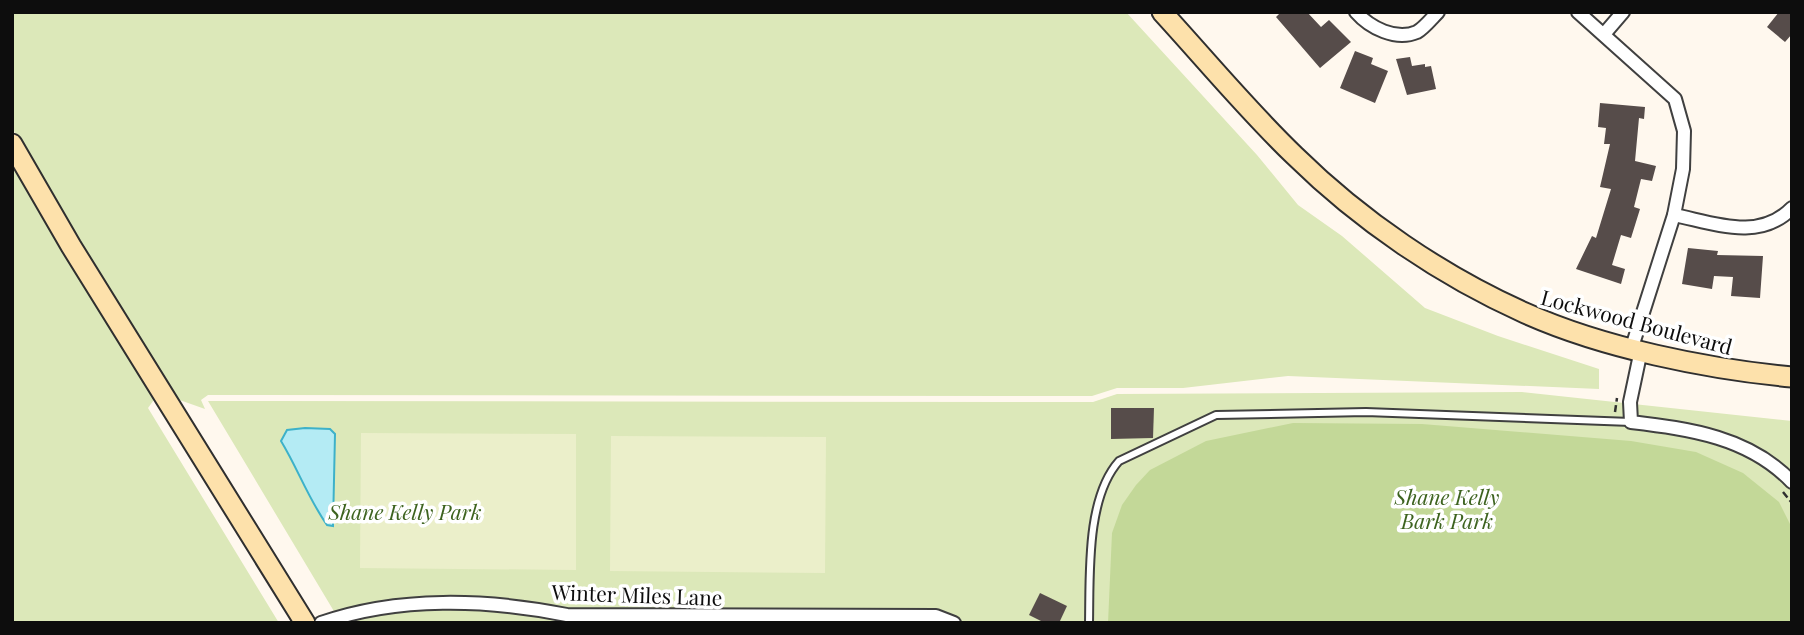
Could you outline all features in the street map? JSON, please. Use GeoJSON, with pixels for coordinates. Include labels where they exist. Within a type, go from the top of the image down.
{"type":"FeatureCollection","features":[{"type":"Feature","properties":{"kind":"street","name":"Lockwood Boulevard"},"geometry":{"type":"LineString","coordinates":[[1162,12],[1295,156],[1354,208],[1463,280],[1526,313],[1636,349],[1732,371],[1792,377]]}},
{"type":"Feature","properties":{"kind":"street"},"geometry":{"type":"LineString","coordinates":[[1356,12],[1365,22],[1392,35],[1417,32],[1438,12]]}},
{"type":"Feature","properties":{"kind":"street"},"geometry":{"type":"LineString","coordinates":[[1578,12],[1605,33],[1675,99],[1685,131],[1683,169],[1674,215],[1636,349],[1630,402],[1631,422],[1711,434],[1745,446],[1776,465],[1792,482]]}},
{"type":"Feature","properties":{"kind":"street"},"geometry":{"type":"LineString","coordinates":[[1605,33],[1623,12]]}},
{"type":"Feature","properties":{"kind":"street"},"geometry":{"type":"LineString","coordinates":[[12,144],[64,235],[305,623]]}},
{"type":"Feature","properties":{"kind":"street"},"geometry":{"type":"LineString","coordinates":[[1674,215],[1742,229],[1767,227],[1792,208]]}},
{"type":"Feature","properties":{"kind":"street","name":"Winter Miles Lane"},"geometry":{"type":"LineString","coordinates":[[321,623],[356,610],[421,604],[507,606],[566,615],[936,616],[954,623]]}},
{"type":"Feature","properties":{"kind":"lane"},"geometry":{"type":"LineString","coordinates":[[1089,623],[1095,525],[1102,485],[1119,461],[1216,415],[1366,412],[1631,422]]}},
{"type":"Feature","properties":{"kind":"green space"},"geometry":{"type":"Polygon","coordinates":[[[12,12],[1126,12],[1257,155],[1298,205],[1342,236],[1425,308],[1498,336],[1599,369],[1599,389],[1288,376],[1183,388],[1117,388],[1092,396],[208,395],[201,400],[205,409],[174,398],[37,176],[13,129],[12,12]]]}},
{"type":"Feature","properties":{"kind":"green space"},"geometry":{"type":"Polygon","coordinates":[[[12,160],[156,397],[148,408],[279,623],[12,623],[12,160]]]}},
{"type":"Feature","properties":{"kind":"green space","name":"Shane Kelly Park"},"geometry":{"type":"Polygon","coordinates":[[[1522,392],[1792,421],[1792,623],[341,623],[208,401],[1093,402],[1117,394],[1522,392]]]}},
{"type":"Feature","properties":{"kind":"green space","name":"Shane Kelly Bark Park"},"geometry":{"type":"Polygon","coordinates":[[[1293,423],[1422,424],[1631,441],[1696,452],[1743,473],[1779,502],[1792,528],[1792,623],[1108,623],[1112,533],[1122,505],[1136,485],[1150,470],[1206,441],[1293,423]]]}},
{"type":"Feature","properties":{"kind":"green space","name":"Shane Kelly Park"},"geometry":{"type":"Polygon","coordinates":[[[361,433],[576,434],[576,570],[360,568],[361,433]]]}},
{"type":"Feature","properties":{"kind":"green space"},"geometry":{"type":"Polygon","coordinates":[[[611,436],[826,437],[825,573],[610,571],[611,436]]]}},
{"type":"Feature","properties":{"kind":"water"},"geometry":{"type":"Polygon","coordinates":[[[330,429],[335,434],[333,526],[327,525],[320,515],[281,441],[287,430],[330,429]]]}},
{"type":"Feature","properties":{"kind":"building"},"geometry":{"type":"Polygon","coordinates":[[[1281,12],[1307,12],[1321,27],[1329,20],[1351,42],[1320,68],[1276,17],[1281,12]]]}},
{"type":"Feature","properties":{"kind":"building"},"geometry":{"type":"Polygon","coordinates":[[[1779,12],[1792,12],[1792,34],[1785,42],[1767,27],[1779,12]]]}},
{"type":"Feature","properties":{"kind":"building"},"geometry":{"type":"Polygon","coordinates":[[[1355,51],[1373,58],[1371,64],[1388,71],[1375,103],[1340,88],[1355,51]]]}},
{"type":"Feature","properties":{"kind":"building"},"geometry":{"type":"Polygon","coordinates":[[[1410,57],[1412,66],[1431,66],[1436,89],[1407,95],[1396,59],[1410,57]]]}},
{"type":"Feature","properties":{"kind":"building"},"geometry":{"type":"Polygon","coordinates":[[[1600,103],[1645,107],[1644,119],[1639,118],[1635,161],[1656,166],[1652,181],[1641,179],[1634,207],[1640,209],[1631,238],[1621,235],[1612,265],[1625,269],[1621,284],[1576,269],[1592,236],[1596,238],[1611,189],[1600,187],[1610,144],[1604,144],[1606,128],[1598,127],[1600,103]]]}},
{"type":"Feature","properties":{"kind":"building"},"geometry":{"type":"Polygon","coordinates":[[[1688,248],[1718,251],[1717,255],[1763,256],[1760,298],[1731,296],[1733,277],[1714,276],[1712,289],[1682,284],[1688,248]]]}},
{"type":"Feature","properties":{"kind":"building"},"geometry":{"type":"Polygon","coordinates":[[[1111,408],[1154,408],[1153,438],[1111,439],[1111,408]]]}},
{"type":"Feature","properties":{"kind":"building"},"geometry":{"type":"Polygon","coordinates":[[[1040,593],[1067,606],[1059,623],[1045,623],[1029,615],[1040,593]]]}}]}
